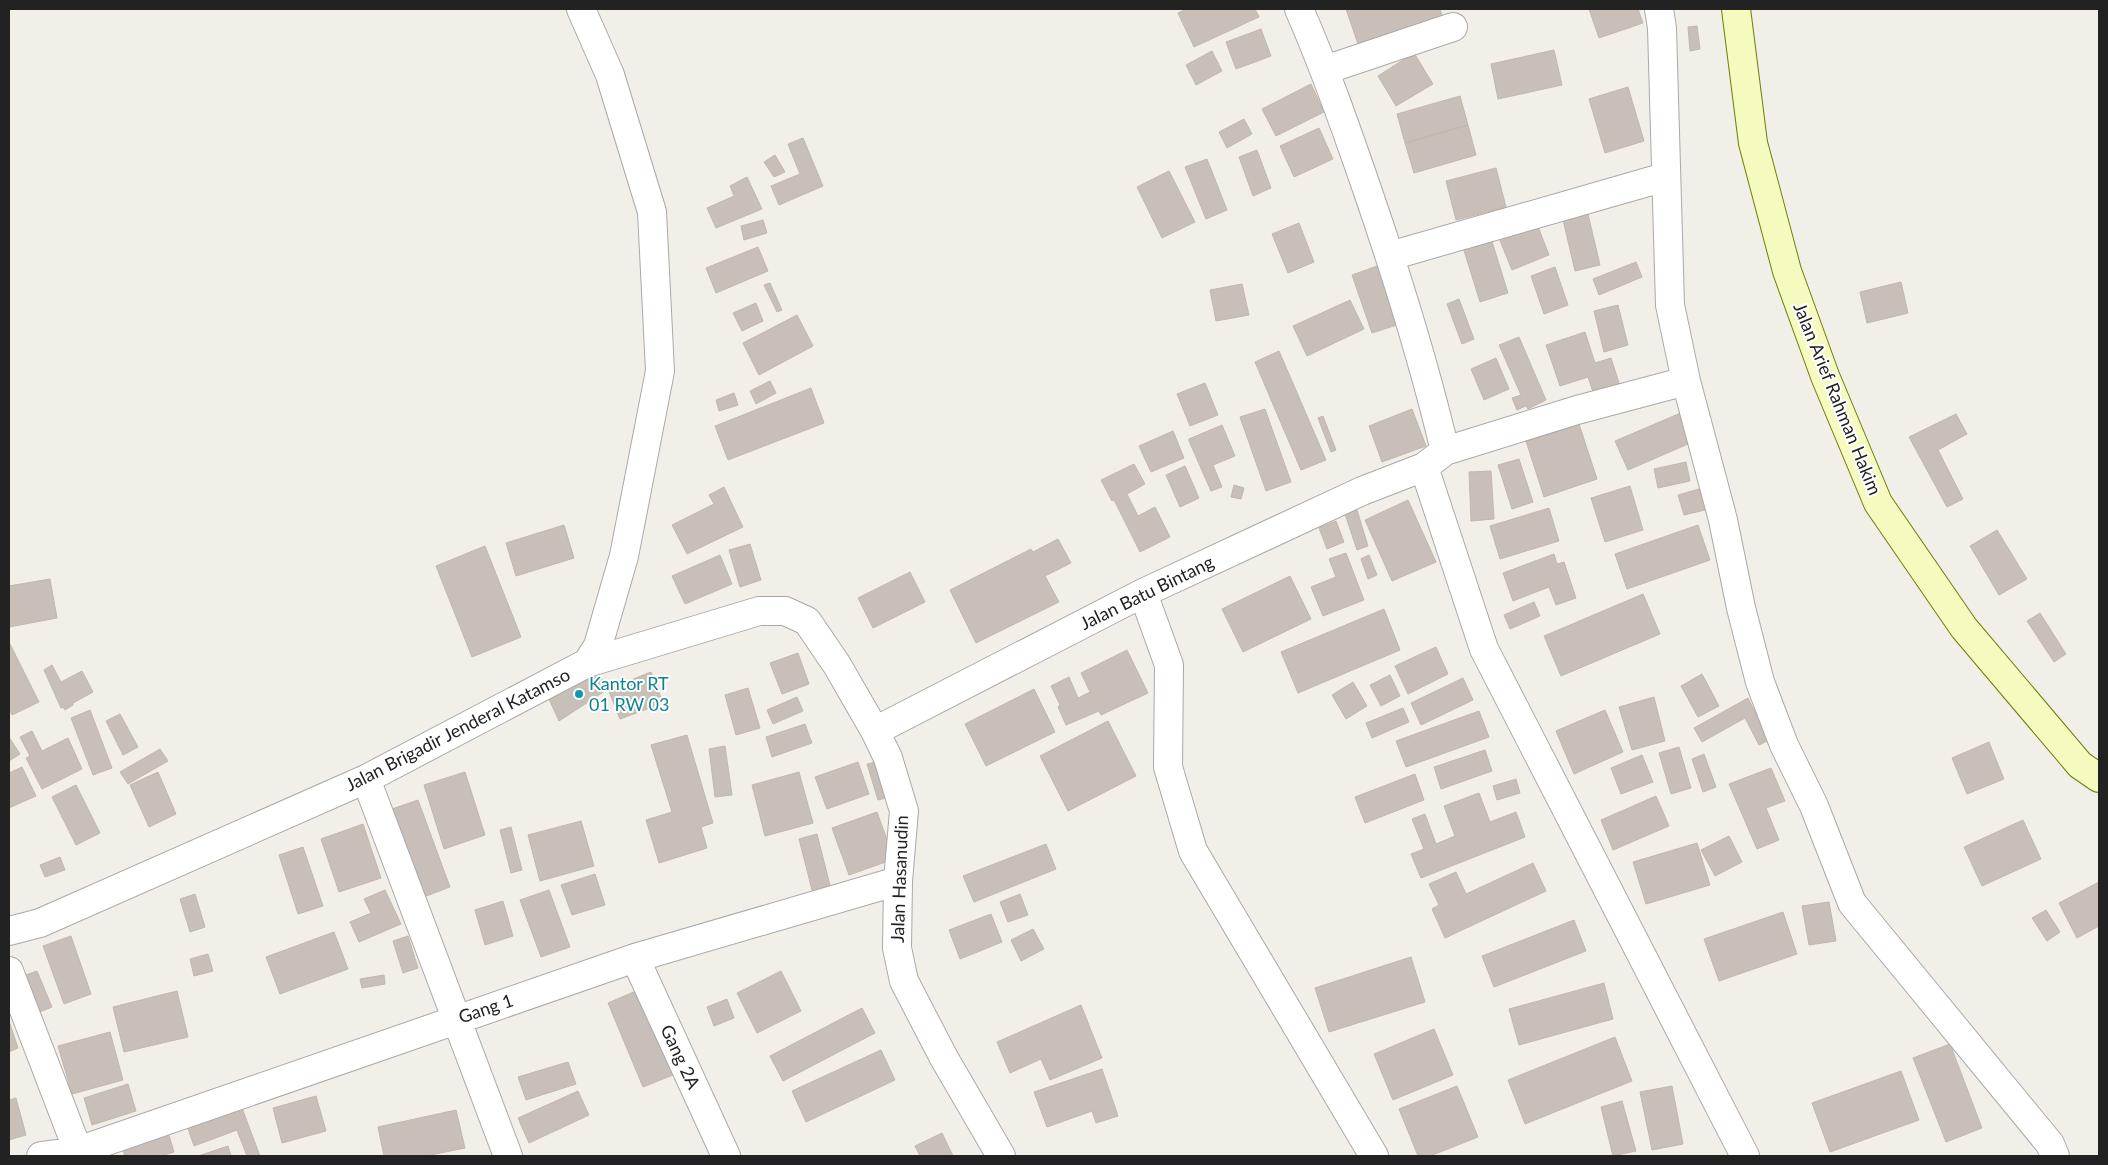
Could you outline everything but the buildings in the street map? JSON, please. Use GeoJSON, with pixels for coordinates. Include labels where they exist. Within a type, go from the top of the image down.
{"type":"FeatureCollection","features":[{"type":"Feature","properties":{"kind":"main road","name":"Jalan Arief Rahman Hakim"},"geometry":{"type":"LineString","coordinates":[[1736,9],[1753,143],[1788,271],[1824,376],[1878,503],[1964,628],[2080,765],[2099,778]]}},
{"type":"Feature","properties":{"kind":"street","name":"Jalan Brigadir Jenderal Katamso"},"geometry":{"type":"LineString","coordinates":[[9,931],[40,923],[366,779],[587,663],[598,646],[624,556],[660,371],[652,212],[610,75],[581,9]]}},
{"type":"Feature","properties":{"kind":"street"},"geometry":{"type":"LineString","coordinates":[[1299,9],[1325,70],[1390,256],[1430,389],[1434,459],[1484,649],[1745,1156]]}},
{"type":"Feature","properties":{"kind":"street"},"geometry":{"type":"LineString","coordinates":[[1660,9],[1670,305],[1686,381],[1723,520],[1741,608],[1760,682],[1784,745],[1814,806],[1852,903],[2050,1144],[2055,1156]]}},
{"type":"Feature","properties":{"kind":"street"},"geometry":{"type":"LineString","coordinates":[[1325,70],[1453,27]]}},
{"type":"Feature","properties":{"kind":"street"},"geometry":{"type":"LineString","coordinates":[[1390,256],[1665,177]]}},
{"type":"Feature","properties":{"kind":"street","name":"Jalan Batu Bintang"},"geometry":{"type":"LineString","coordinates":[[875,731],[1143,593],[1434,459],[1578,410],[1686,381]]}},
{"type":"Feature","properties":{"kind":"street"},"geometry":{"type":"LineString","coordinates":[[1143,593],[1169,665],[1168,767],[1193,851],[1374,1156]]}},
{"type":"Feature","properties":{"kind":"street","name":"Jalan Hasanudin"},"geometry":{"type":"LineString","coordinates":[[587,663],[759,611],[785,611],[807,621],[837,664],[875,731],[888,758],[904,811],[898,881],[897,948],[904,981],[944,1058],[1002,1156]]}},
{"type":"Feature","properties":{"kind":"street"},"geometry":{"type":"LineString","coordinates":[[366,779],[508,1156]]}},
{"type":"Feature","properties":{"kind":"street","name":"Gang 1"},"geometry":{"type":"LineString","coordinates":[[41,1156],[79,1154],[634,958],[898,881]]}},
{"type":"Feature","properties":{"kind":"street","name":"Gang 2A"},"geometry":{"type":"LineString","coordinates":[[634,958],[726,1156]]}},
{"type":"Feature","properties":{"kind":"street"},"geometry":{"type":"LineString","coordinates":[[9,971],[79,1154]]}},
{"type":"Feature","properties":{"kind":"place","name":"Kantor RT 01 RW 03"},"geometry":{"type":"Point","coordinates":[579,694]}}]}
